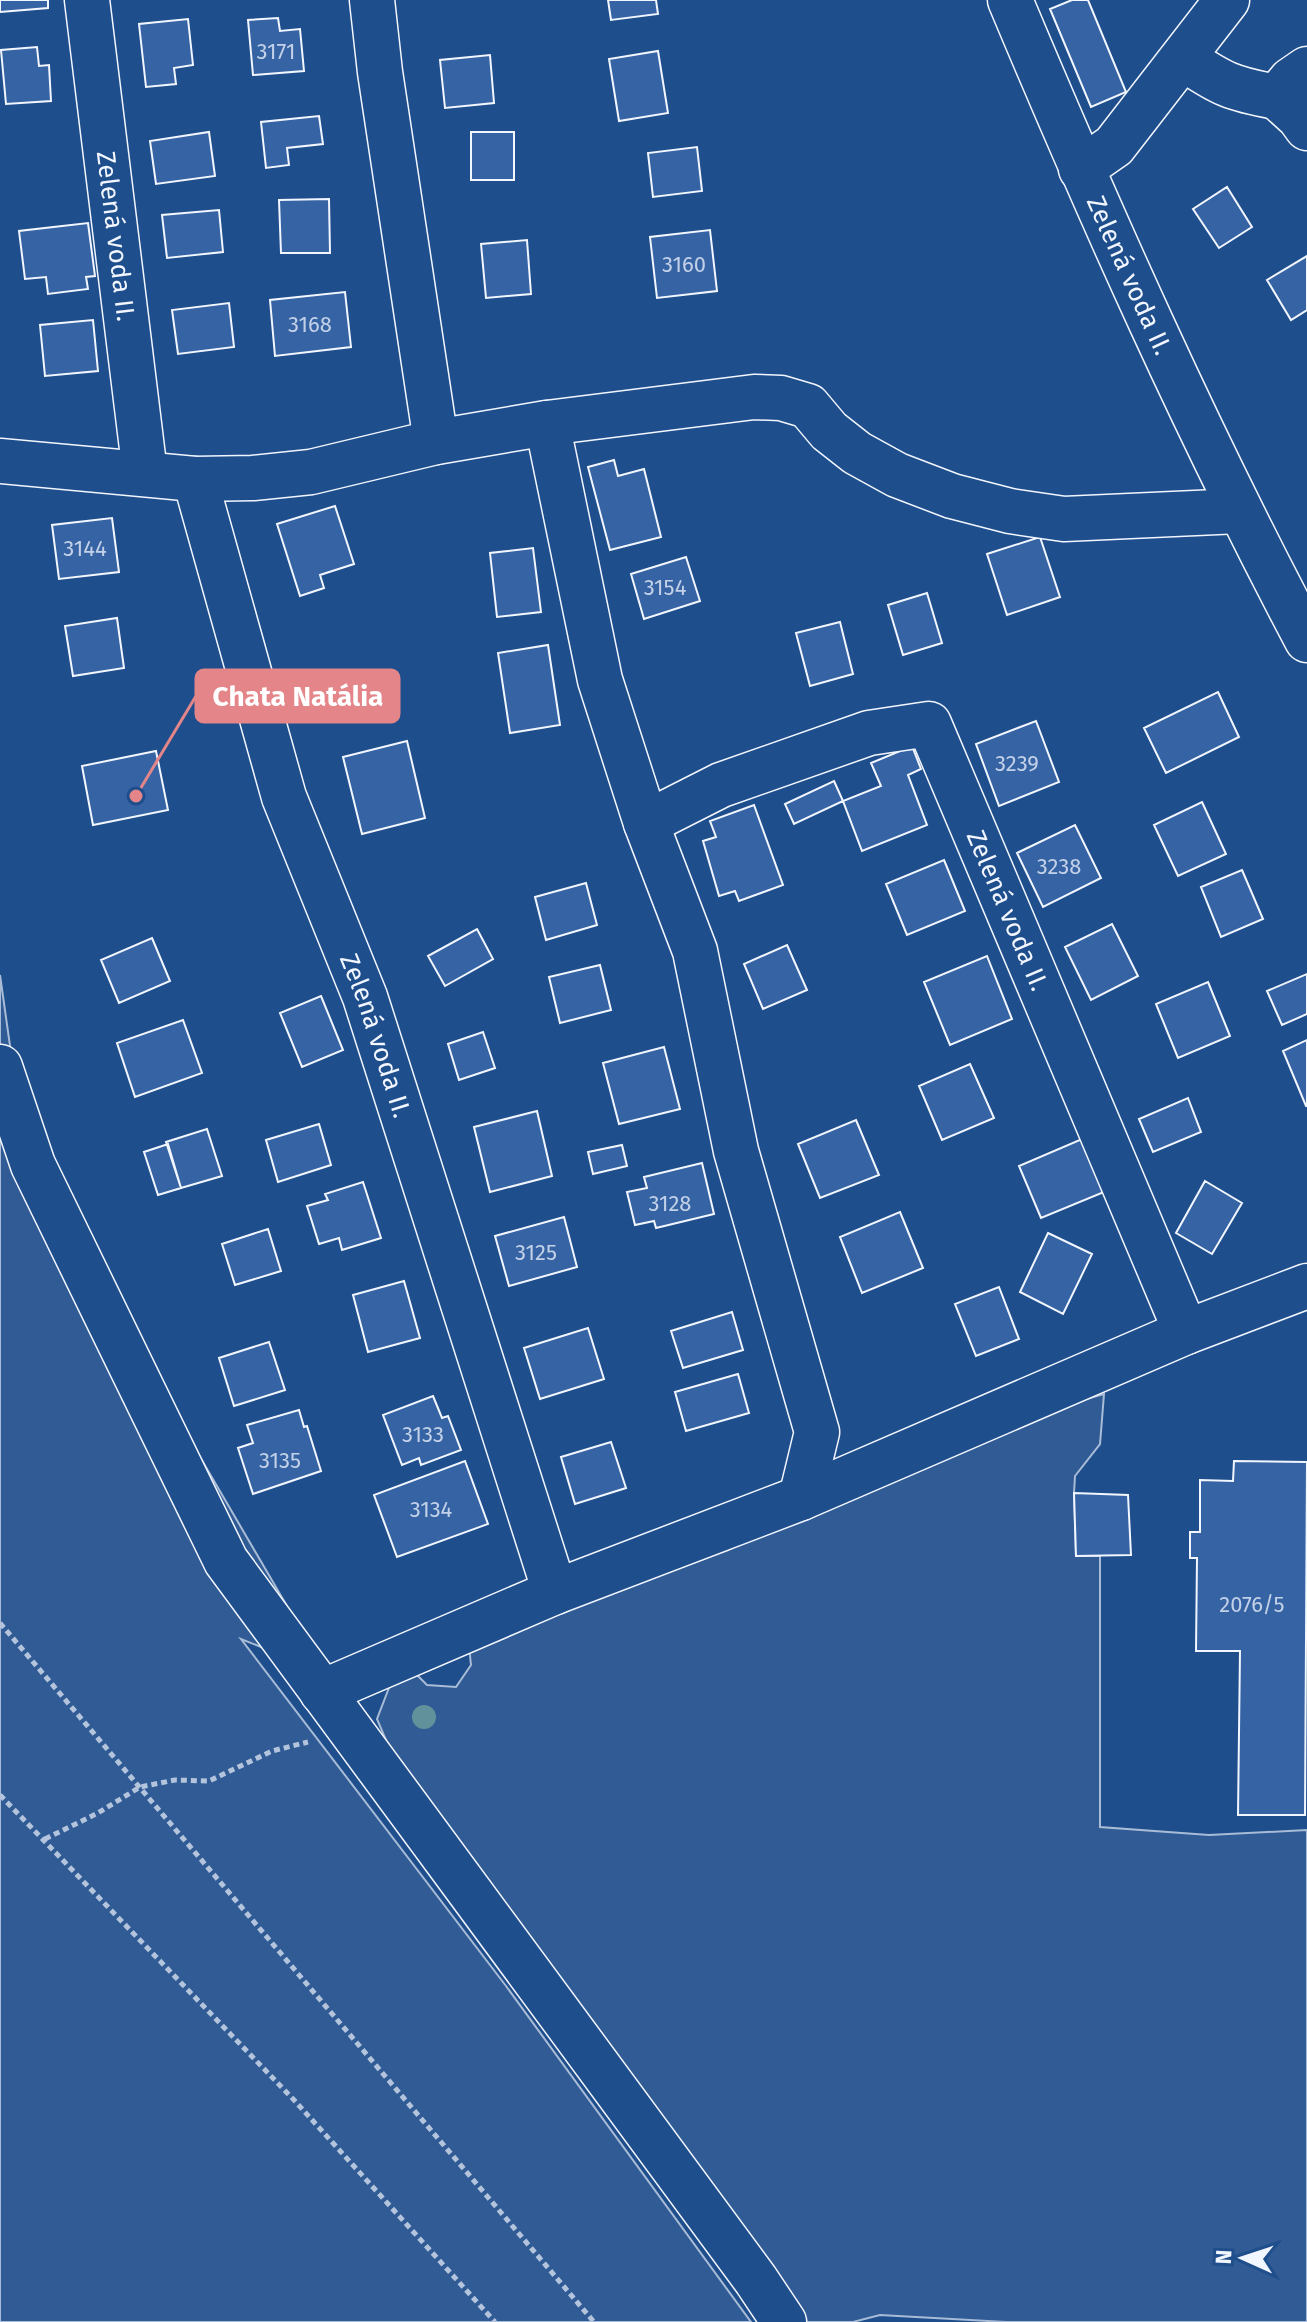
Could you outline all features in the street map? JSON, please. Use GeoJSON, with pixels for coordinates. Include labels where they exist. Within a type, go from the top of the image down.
{"type":"FeatureCollection","features":[{"type":"Feature","properties":{"kind":"street","name":"Zelená voda II."},"geometry":{"type":"LineString","coordinates":[[87,0],[145,473]]}},
{"type":"Feature","properties":{"kind":"street"},"geometry":{"type":"LineString","coordinates":[[372,0],[380,72],[436,442]]}},
{"type":"Feature","properties":{"kind":"street","name":"Zelená voda II."},"geometry":{"type":"LineString","coordinates":[[1010,0],[1081,169],[1239,511],[1307,640]]}},
{"type":"Feature","properties":{"kind":"street","name":"Zelená voda II."},"geometry":{"type":"LineString","coordinates":[[1081,169],[1114,146],[1227,0]]}},
{"type":"Feature","properties":{"kind":"street"},"geometry":{"type":"LineString","coordinates":[[1183,58],[1220,83],[1238,91],[1292,83],[1299,117],[1307,128]]}},
{"type":"Feature","properties":{"kind":"street"},"geometry":{"type":"LineString","coordinates":[[0,461],[195,479],[253,478],[311,472],[436,442],[547,423],[754,397],[781,398],[808,406],[829,431],[857,453],[897,475],[952,496],[1010,511],[1064,519],[1239,511]]}},
{"type":"Feature","properties":{"kind":"street"},"geometry":{"type":"LineString","coordinates":[[547,423],[600,680],[646,823],[695,951],[736,1151],[817,1432],[801,1498]]}},
{"type":"Feature","properties":{"kind":"street","name":"Zelená voda II."},"geometry":{"type":"LineString","coordinates":[[195,479],[284,797],[365,997],[555,1592]]}},
{"type":"Feature","properties":{"kind":"street","name":"Zelená voda II."},"geometry":{"type":"LineString","coordinates":[[646,823],[721,785],[869,733],[929,724],[1186,1332]]}},
{"type":"Feature","properties":{"kind":"street"},"geometry":{"type":"LineString","coordinates":[[0,1067],[33,1165],[226,1561],[784,2322]]}},
{"type":"Feature","properties":{"kind":"street"},"geometry":{"type":"LineString","coordinates":[[333,1708],[555,1592],[801,1498],[1186,1332],[1307,1286]]}},
{"type":"Feature","properties":{"kind":"street"},"geometry":{"type":"LineString","coordinates":[[817,1432],[873,1467]]}},
{"type":"Feature","properties":{"kind":"path"},"geometry":{"type":"LineString","coordinates":[[0,1623],[594,2322]]}},
{"type":"Feature","properties":{"kind":"path"},"geometry":{"type":"LineString","coordinates":[[45,1839],[98,1813],[140,1787],[175,1780],[209,1781],[272,1751],[316,1740],[333,1708]]}},
{"type":"Feature","properties":{"kind":"path"},"geometry":{"type":"LineString","coordinates":[[0,1795],[294,2100],[495,2322]]}},
{"type":"Feature","properties":{"kind":"shaded area"},"geometry":{"type":"Polygon","coordinates":[[[0,975],[13,1067],[147,1366],[326,1673],[241,1639],[506,1986],[751,2322],[0,2322],[0,975]]]}},
{"type":"Feature","properties":{"kind":"shaded area"},"geometry":{"type":"Polygon","coordinates":[[[1104,1394],[1100,1444],[1075,1476],[1074,1493],[1076,1556],[1100,1556],[1100,1827],[1209,1835],[1307,1830],[1307,2322],[1006,2322],[880,2315],[853,2322],[797,2322],[388,1745],[377,1719],[392,1680],[415,1673],[427,1685],[456,1687],[471,1665],[469,1646],[728,1550],[867,1481],[1040,1412],[1104,1394]]]}},
{"type":"Feature","properties":{"kind":"building"},"geometry":{"type":"Polygon","coordinates":[[[0,0],[48,0],[48,8],[0,12],[0,0]]]}},
{"type":"Feature","properties":{"kind":"building"},"geometry":{"type":"Polygon","coordinates":[[[608,0],[656,0],[658,14],[611,20],[608,0]]]}},
{"type":"Feature","properties":{"kind":"building"},"geometry":{"type":"Polygon","coordinates":[[[1072,0],[1088,0],[1126,92],[1091,107],[1050,9],[1072,0]]]}},
{"type":"Feature","properties":{"kind":"building"},"geometry":{"type":"Polygon","coordinates":[[[278,18],[280,31],[300,29],[304,71],[253,75],[248,20],[278,18]]]}},
{"type":"Feature","properties":{"kind":"building"},"geometry":{"type":"Polygon","coordinates":[[[188,19],[193,65],[174,68],[176,84],[146,87],[139,24],[188,19]]]}},
{"type":"Feature","properties":{"kind":"building"},"geometry":{"type":"Polygon","coordinates":[[[37,47],[39,66],[49,65],[51,101],[6,104],[1,50],[37,47]]]}},
{"type":"Feature","properties":{"kind":"building"},"geometry":{"type":"Polygon","coordinates":[[[658,51],[668,113],[619,121],[609,59],[658,51]]]}},
{"type":"Feature","properties":{"kind":"building"},"geometry":{"type":"Polygon","coordinates":[[[490,55],[494,103],[445,108],[440,60],[490,55]]]}},
{"type":"Feature","properties":{"kind":"building"},"geometry":{"type":"Polygon","coordinates":[[[319,116],[323,144],[287,148],[289,165],[266,168],[261,122],[319,116]]]}},
{"type":"Feature","properties":{"kind":"building"},"geometry":{"type":"Polygon","coordinates":[[[209,132],[215,176],[156,184],[150,141],[209,132]]]}},
{"type":"Feature","properties":{"kind":"building"},"geometry":{"type":"Polygon","coordinates":[[[471,132],[514,132],[514,180],[471,180],[471,132]]]}},
{"type":"Feature","properties":{"kind":"building"},"geometry":{"type":"Polygon","coordinates":[[[697,147],[702,191],[653,197],[648,153],[697,147]]]}},
{"type":"Feature","properties":{"kind":"building"},"geometry":{"type":"Polygon","coordinates":[[[1227,187],[1252,227],[1219,248],[1193,209],[1227,187]]]}},
{"type":"Feature","properties":{"kind":"building"},"geometry":{"type":"Polygon","coordinates":[[[329,199],[330,253],[281,253],[279,200],[329,199]]]}},
{"type":"Feature","properties":{"kind":"building"},"geometry":{"type":"Polygon","coordinates":[[[219,210],[223,252],[167,258],[162,215],[219,210]]]}},
{"type":"Feature","properties":{"kind":"building"},"geometry":{"type":"Polygon","coordinates":[[[88,223],[95,276],[86,277],[88,289],[48,294],[46,277],[25,279],[19,231],[88,223]]]}},
{"type":"Feature","properties":{"kind":"building"},"geometry":{"type":"Polygon","coordinates":[[[710,230],[717,291],[657,298],[650,237],[710,230]]]}},
{"type":"Feature","properties":{"kind":"building"},"geometry":{"type":"Polygon","coordinates":[[[527,240],[531,294],[486,298],[481,244],[527,240]]]}},
{"type":"Feature","properties":{"kind":"building"},"geometry":{"type":"Polygon","coordinates":[[[1307,256],[1307,310],[1291,320],[1267,280],[1307,256]]]}},
{"type":"Feature","properties":{"kind":"building"},"geometry":{"type":"Polygon","coordinates":[[[345,292],[351,347],[275,356],[270,300],[345,292]]]}},
{"type":"Feature","properties":{"kind":"building"},"geometry":{"type":"Polygon","coordinates":[[[229,303],[234,347],[178,354],[172,310],[229,303]]]}},
{"type":"Feature","properties":{"kind":"building"},"geometry":{"type":"Polygon","coordinates":[[[93,320],[98,371],[45,376],[40,325],[93,320]]]}},
{"type":"Feature","properties":{"kind":"building"},"geometry":{"type":"Polygon","coordinates":[[[614,460],[618,476],[644,469],[661,537],[610,550],[588,467],[614,460]]]}},
{"type":"Feature","properties":{"kind":"building"},"geometry":{"type":"Polygon","coordinates":[[[335,506],[354,564],[320,575],[324,588],[300,596],[277,524],[335,506]]]}},
{"type":"Feature","properties":{"kind":"building"},"geometry":{"type":"Polygon","coordinates":[[[112,518],[119,572],[59,579],[52,525],[112,518]]]}},
{"type":"Feature","properties":{"kind":"building"},"geometry":{"type":"Polygon","coordinates":[[[1040,537],[1060,597],[1007,615],[987,554],[1040,537]]]}},
{"type":"Feature","properties":{"kind":"building"},"geometry":{"type":"Polygon","coordinates":[[[533,548],[541,612],[497,617],[490,553],[533,548]]]}},
{"type":"Feature","properties":{"kind":"building"},"geometry":{"type":"Polygon","coordinates":[[[686,557],[700,601],[644,619],[631,574],[686,557]]]}},
{"type":"Feature","properties":{"kind":"building"},"geometry":{"type":"Polygon","coordinates":[[[927,593],[942,643],[903,655],[888,605],[927,593]]]}},
{"type":"Feature","properties":{"kind":"building"},"geometry":{"type":"Polygon","coordinates":[[[117,618],[124,668],[73,676],[65,626],[117,618]]]}},
{"type":"Feature","properties":{"kind":"building"},"geometry":{"type":"Polygon","coordinates":[[[840,622],[853,674],[810,686],[796,633],[840,622]]]}},
{"type":"Feature","properties":{"kind":"building"},"geometry":{"type":"Polygon","coordinates":[[[548,645],[560,725],[510,733],[498,653],[548,645]]]}},
{"type":"Feature","properties":{"kind":"building"},"geometry":{"type":"Polygon","coordinates":[[[1218,692],[1239,737],[1166,773],[1144,728],[1218,692]]]}},
{"type":"Feature","properties":{"kind":"building"},"geometry":{"type":"Polygon","coordinates":[[[1036,721],[1059,782],[999,806],[976,744],[1036,721]]]}},
{"type":"Feature","properties":{"kind":"building"},"geometry":{"type":"Polygon","coordinates":[[[407,741],[425,818],[362,834],[343,757],[407,741]]]}},
{"type":"Feature","properties":{"kind":"building"},"geometry":{"type":"Polygon","coordinates":[[[912,746],[921,769],[908,775],[927,825],[862,851],[843,801],[881,786],[871,763],[912,746]]]}},
{"type":"Feature","properties":{"kind":"building"},"geometry":{"type":"Polygon","coordinates":[[[156,751],[168,810],[93,825],[82,766],[156,751]]]}},
{"type":"Feature","properties":{"kind":"building"},"geometry":{"type":"Polygon","coordinates":[[[834,781],[843,801],[794,824],[785,804],[834,781]]]}},
{"type":"Feature","properties":{"kind":"building"},"geometry":{"type":"Polygon","coordinates":[[[1202,802],[1226,854],[1178,876],[1154,825],[1202,802]]]}},
{"type":"Feature","properties":{"kind":"building"},"geometry":{"type":"Polygon","coordinates":[[[754,805],[783,885],[739,901],[735,891],[719,896],[703,841],[716,837],[710,821],[754,805]]]}},
{"type":"Feature","properties":{"kind":"building"},"geometry":{"type":"Polygon","coordinates":[[[1075,825],[1101,878],[1043,907],[1017,853],[1075,825]]]}},
{"type":"Feature","properties":{"kind":"building"},"geometry":{"type":"Polygon","coordinates":[[[944,860],[965,911],[907,935],[886,884],[944,860]]]}},
{"type":"Feature","properties":{"kind":"building"},"geometry":{"type":"Polygon","coordinates":[[[1242,870],[1263,919],[1221,937],[1201,887],[1242,870]]]}},
{"type":"Feature","properties":{"kind":"building"},"geometry":{"type":"Polygon","coordinates":[[[586,883],[597,925],[546,940],[535,897],[586,883]]]}},
{"type":"Feature","properties":{"kind":"building"},"geometry":{"type":"Polygon","coordinates":[[[1112,924],[1138,976],[1091,1000],[1065,947],[1112,924]]]}},
{"type":"Feature","properties":{"kind":"building"},"geometry":{"type":"Polygon","coordinates":[[[477,929],[493,959],[445,986],[428,956],[477,929]]]}},
{"type":"Feature","properties":{"kind":"building"},"geometry":{"type":"Polygon","coordinates":[[[152,938],[170,981],[119,1003],[101,960],[152,938]]]}},
{"type":"Feature","properties":{"kind":"building"},"geometry":{"type":"Polygon","coordinates":[[[787,945],[807,990],[763,1009],[744,964],[787,945]]]}},
{"type":"Feature","properties":{"kind":"building"},"geometry":{"type":"Polygon","coordinates":[[[987,956],[1012,1019],[950,1045],[924,982],[987,956]]]}},
{"type":"Feature","properties":{"kind":"building"},"geometry":{"type":"Polygon","coordinates":[[[600,965],[611,1010],[560,1023],[549,977],[600,965]]]}},
{"type":"Feature","properties":{"kind":"building"},"geometry":{"type":"Polygon","coordinates":[[[1307,974],[1307,1014],[1282,1025],[1267,991],[1307,974]]]}},
{"type":"Feature","properties":{"kind":"building"},"geometry":{"type":"Polygon","coordinates":[[[1208,982],[1230,1036],[1178,1058],[1156,1004],[1208,982]]]}},
{"type":"Feature","properties":{"kind":"building"},"geometry":{"type":"Polygon","coordinates":[[[321,996],[343,1050],[302,1067],[280,1013],[321,996]]]}},
{"type":"Feature","properties":{"kind":"building"},"geometry":{"type":"Polygon","coordinates":[[[183,1020],[202,1073],[135,1097],[117,1043],[183,1020]]]}},
{"type":"Feature","properties":{"kind":"building"},"geometry":{"type":"Polygon","coordinates":[[[483,1032],[495,1068],[459,1080],[448,1044],[483,1032]]]}},
{"type":"Feature","properties":{"kind":"building"},"geometry":{"type":"Polygon","coordinates":[[[1307,1040],[1307,1106],[1306,1106],[1283,1051],[1307,1040]]]}},
{"type":"Feature","properties":{"kind":"building"},"geometry":{"type":"Polygon","coordinates":[[[664,1047],[680,1109],[619,1124],[603,1063],[664,1047]]]}},
{"type":"Feature","properties":{"kind":"building"},"geometry":{"type":"Polygon","coordinates":[[[970,1064],[994,1118],[942,1140],[919,1086],[970,1064]]]}},
{"type":"Feature","properties":{"kind":"building"},"geometry":{"type":"Polygon","coordinates":[[[1188,1098],[1201,1132],[1153,1152],[1139,1119],[1188,1098]]]}},
{"type":"Feature","properties":{"kind":"building"},"geometry":{"type":"Polygon","coordinates":[[[537,1111],[552,1176],[490,1192],[474,1127],[537,1111]]]}},
{"type":"Feature","properties":{"kind":"building"},"geometry":{"type":"Polygon","coordinates":[[[856,1120],[879,1175],[820,1198],[798,1144],[856,1120]]]}},
{"type":"Feature","properties":{"kind":"building"},"geometry":{"type":"Polygon","coordinates":[[[319,1124],[331,1165],[278,1182],[266,1140],[319,1124]]]}},
{"type":"Feature","properties":{"kind":"building"},"geometry":{"type":"Polygon","coordinates":[[[207,1129],[222,1176],[181,1188],[166,1142],[207,1129]]]}},
{"type":"Feature","properties":{"kind":"building"},"geometry":{"type":"Polygon","coordinates":[[[1082,1139],[1104,1192],[1041,1218],[1019,1166],[1082,1139]]]}},
{"type":"Feature","properties":{"kind":"building"},"geometry":{"type":"Polygon","coordinates":[[[168,1144],[181,1188],[158,1195],[144,1152],[168,1144]]]}},
{"type":"Feature","properties":{"kind":"building"},"geometry":{"type":"Polygon","coordinates":[[[622,1145],[627,1166],[593,1174],[588,1152],[622,1145]]]}},
{"type":"Feature","properties":{"kind":"building"},"geometry":{"type":"Polygon","coordinates":[[[702,1163],[714,1214],[656,1228],[654,1221],[635,1225],[627,1192],[647,1188],[644,1177],[702,1163]]]}},
{"type":"Feature","properties":{"kind":"building"},"geometry":{"type":"Polygon","coordinates":[[[1205,1181],[1242,1203],[1212,1254],[1176,1233],[1205,1181]]]}},
{"type":"Feature","properties":{"kind":"building"},"geometry":{"type":"Polygon","coordinates":[[[363,1182],[381,1238],[342,1250],[339,1238],[319,1244],[307,1206],[328,1200],[325,1194],[363,1182]]]}},
{"type":"Feature","properties":{"kind":"building"},"geometry":{"type":"Polygon","coordinates":[[[900,1212],[923,1268],[862,1293],[840,1237],[900,1212]]]}},
{"type":"Feature","properties":{"kind":"building"},"geometry":{"type":"Polygon","coordinates":[[[564,1217],[577,1267],[509,1286],[495,1236],[564,1217]]]}},
{"type":"Feature","properties":{"kind":"building"},"geometry":{"type":"Polygon","coordinates":[[[268,1229],[281,1271],[235,1285],[222,1244],[268,1229]]]}},
{"type":"Feature","properties":{"kind":"building"},"geometry":{"type":"Polygon","coordinates":[[[1048,1233],[1092,1254],[1063,1314],[1020,1292],[1048,1233]]]}},
{"type":"Feature","properties":{"kind":"building"},"geometry":{"type":"Polygon","coordinates":[[[404,1281],[420,1338],[368,1352],[353,1295],[404,1281]]]}},
{"type":"Feature","properties":{"kind":"building"},"geometry":{"type":"Polygon","coordinates":[[[999,1287],[1019,1339],[976,1356],[955,1304],[999,1287]]]}},
{"type":"Feature","properties":{"kind":"building"},"geometry":{"type":"Polygon","coordinates":[[[732,1312],[743,1350],[683,1368],[671,1331],[732,1312]]]}},
{"type":"Feature","properties":{"kind":"building"},"geometry":{"type":"Polygon","coordinates":[[[588,1328],[604,1379],[540,1399],[524,1348],[588,1328]]]}},
{"type":"Feature","properties":{"kind":"building"},"geometry":{"type":"Polygon","coordinates":[[[269,1342],[285,1390],[234,1406],[219,1358],[269,1342]]]}},
{"type":"Feature","properties":{"kind":"building"},"geometry":{"type":"Polygon","coordinates":[[[738,1374],[749,1413],[686,1431],[675,1392],[738,1374]]]}},
{"type":"Feature","properties":{"kind":"building"},"geometry":{"type":"Polygon","coordinates":[[[433,1396],[442,1418],[448,1416],[461,1450],[421,1465],[419,1458],[402,1465],[383,1415],[433,1396]]]}},
{"type":"Feature","properties":{"kind":"building"},"geometry":{"type":"Polygon","coordinates":[[[299,1410],[321,1471],[253,1494],[238,1448],[253,1443],[247,1425],[299,1410]]]}},
{"type":"Feature","properties":{"kind":"building"},"geometry":{"type":"Polygon","coordinates":[[[611,1442],[626,1488],[575,1504],[561,1457],[611,1442]]]}},
{"type":"Feature","properties":{"kind":"building"},"geometry":{"type":"Polygon","coordinates":[[[465,1461],[488,1524],[397,1557],[374,1495],[465,1461]]]}},
{"type":"Feature","properties":{"kind":"building"},"geometry":{"type":"Polygon","coordinates":[[[1234,1461],[1307,1462],[1305,1815],[1238,1815],[1240,1651],[1196,1651],[1197,1558],[1190,1558],[1190,1532],[1200,1532],[1200,1480],[1233,1481],[1234,1461]]]}},
{"type":"Feature","properties":{"kind":"building"},"geometry":{"type":"Polygon","coordinates":[[[1074,1493],[1128,1495],[1131,1555],[1076,1556],[1074,1493]]]}},
{"type":"Feature","properties":{"kind":"place","name":"Chata Natália"},"geometry":{"type":"Point","coordinates":[136,796]}}]}
